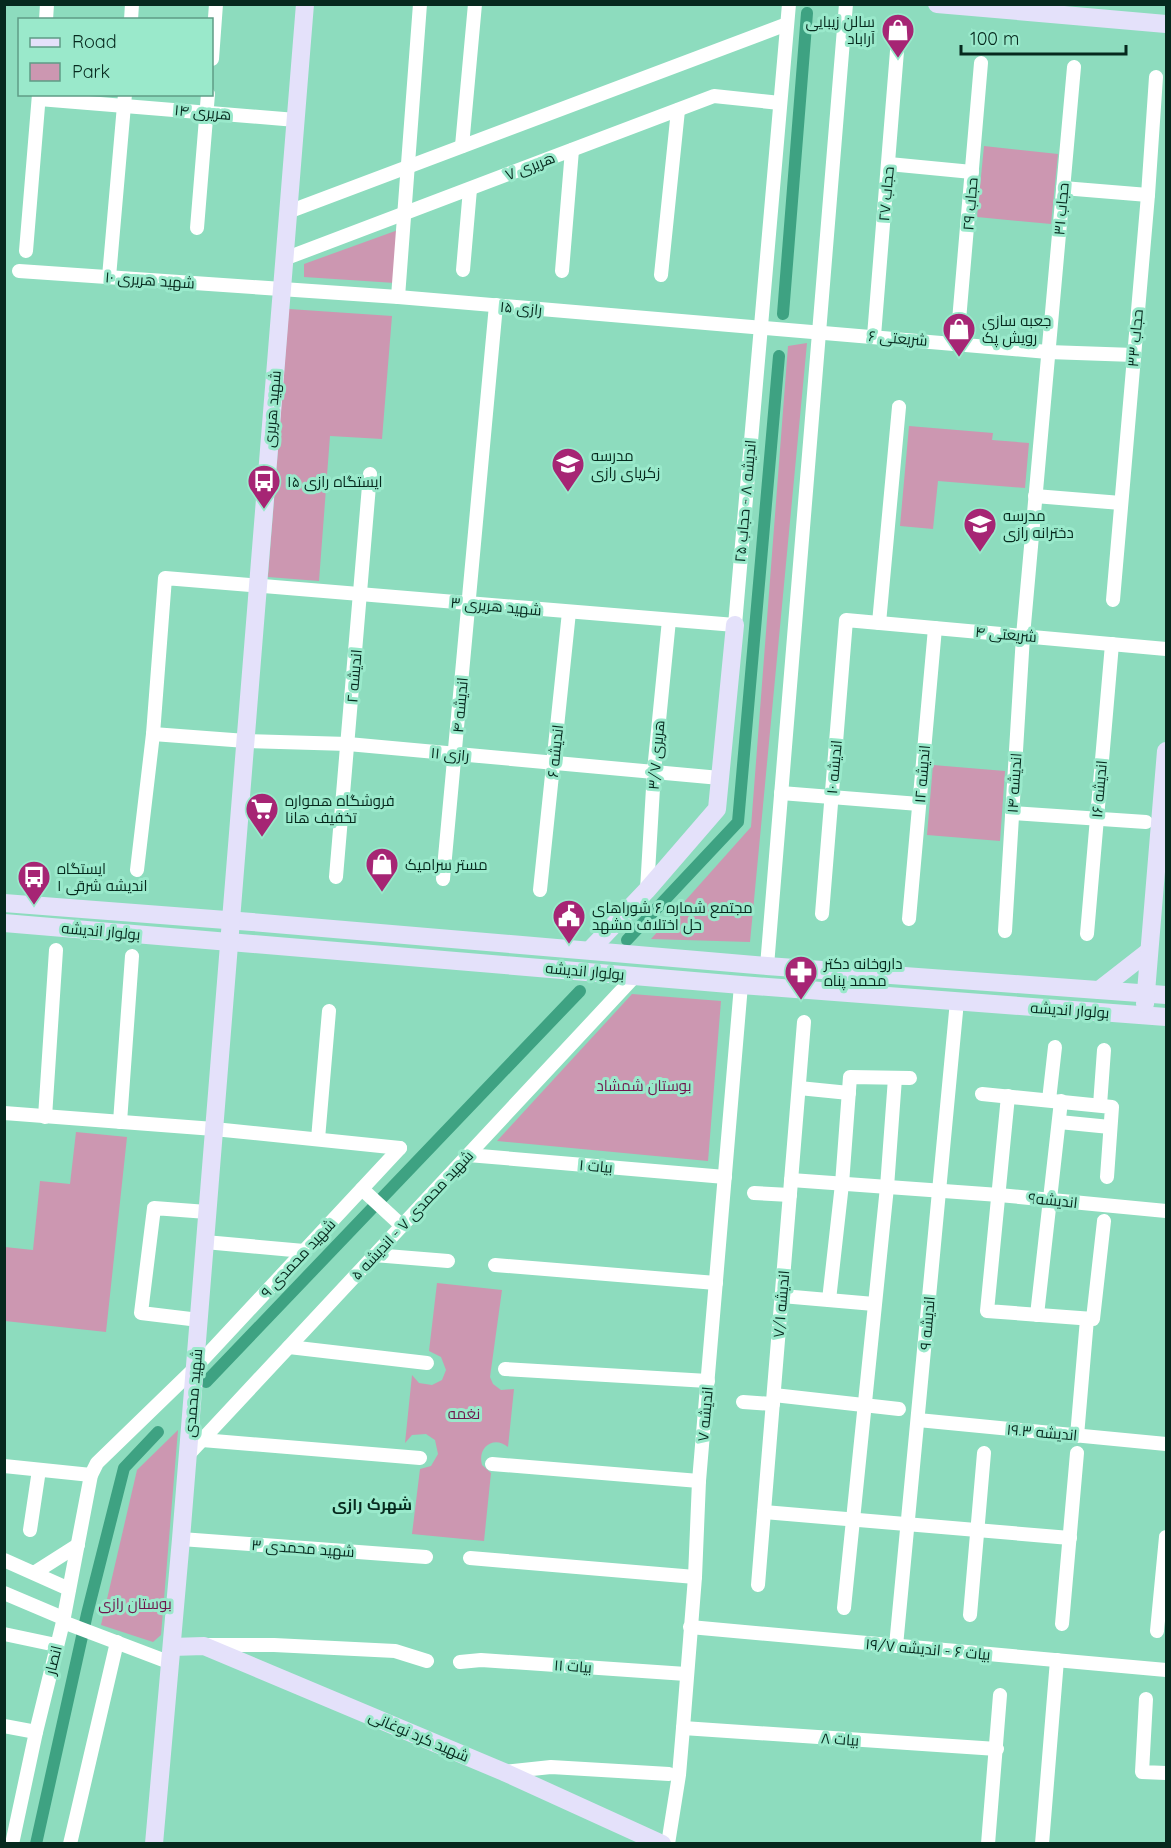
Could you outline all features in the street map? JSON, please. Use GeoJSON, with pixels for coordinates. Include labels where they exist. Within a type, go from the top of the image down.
{"type":"FeatureCollection","features":[{"type":"Feature","properties":{"kind":"main road","name":"شهید هریری"},"geometry":{"type":"LineString","coordinates":[[229,941],[305,4]]}},
{"type":"Feature","properties":{"kind":"main road"},"geometry":{"type":"LineString","coordinates":[[937,4],[1167,24]]}},
{"type":"Feature","properties":{"kind":"main road","name":"اندیشه ۸ - حجاب ۲۵"},"geometry":{"type":"LineString","coordinates":[[590,950],[647,890],[717,809],[735,625]]}},
{"type":"Feature","properties":{"kind":"main road"},"geometry":{"type":"LineString","coordinates":[[1144,1015],[1167,751]]}},
{"type":"Feature","properties":{"kind":"main road","name":"بولوار اندیشه"},"geometry":{"type":"LineString","coordinates":[[4,903],[1167,997]]}},
{"type":"Feature","properties":{"kind":"main road","name":"بولوار اندیشه"},"geometry":{"type":"LineString","coordinates":[[4,923],[741,985],[1166,1017]]}},
{"type":"Feature","properties":{"kind":"main road","name":"شهید محمدی"},"geometry":{"type":"LineString","coordinates":[[154,1844],[172,1655],[229,941]]}},
{"type":"Feature","properties":{"kind":"main road"},"geometry":{"type":"LineString","coordinates":[[1100,990],[1149,951]]}},
{"type":"Feature","properties":{"kind":"main road"},"geometry":{"type":"LineString","coordinates":[[1166,1017],[1167,997]]}},
{"type":"Feature","properties":{"kind":"main road","name":"شهید کرد نوغانی"},"geometry":{"type":"LineString","coordinates":[[172,1655],[204,1646],[504,1772],[662,1844]]}},
{"type":"Feature","properties":{"kind":"street"},"geometry":{"type":"LineString","coordinates":[[213,44],[216,4]]}},
{"type":"Feature","properties":{"kind":"street"},"geometry":{"type":"LineString","coordinates":[[398,297],[420,4]]}},
{"type":"Feature","properties":{"kind":"street"},"geometry":{"type":"LineString","coordinates":[[462,146],[475,4]]}},
{"type":"Feature","properties":{"kind":"street","name":"اندیشه ۸ - حجاب ۲۵"},"geometry":{"type":"LineString","coordinates":[[735,625],[789,4]]}},
{"type":"Feature","properties":{"kind":"street"},"geometry":{"type":"LineString","coordinates":[[767,966],[846,4]]}},
{"type":"Feature","properties":{"kind":"street"},"geometry":{"type":"LineString","coordinates":[[288,212],[787,24]]}},
{"type":"Feature","properties":{"kind":"street","name":"حجاب ۲۷"},"geometry":{"type":"LineString","coordinates":[[874,336],[897,51]]}},
{"type":"Feature","properties":{"kind":"street","name":"حجاب ۲۹"},"geometry":{"type":"LineString","coordinates":[[957,344],[981,63]]}},
{"type":"Feature","properties":{"kind":"street","name":"حجاب ۳۱"},"geometry":{"type":"LineString","coordinates":[[1035,496],[1074,66]]}},
{"type":"Feature","properties":{"kind":"street","name":"حجاب ۳۳"},"geometry":{"type":"LineString","coordinates":[[1113,600],[1156,77]]}},
{"type":"Feature","properties":{"kind":"street"},"geometry":{"type":"LineString","coordinates":[[197,228],[208,96]]}},
{"type":"Feature","properties":{"kind":"street","name":"هریری ۷"},"geometry":{"type":"LineString","coordinates":[[284,260],[714,96],[780,103]]}},
{"type":"Feature","properties":{"kind":"street"},"geometry":{"type":"LineString","coordinates":[[26,251],[39,97]]}},
{"type":"Feature","properties":{"kind":"street","name":"هریری ۱۴"},"geometry":{"type":"LineString","coordinates":[[39,97],[124,100],[207,112],[296,120]]}},
{"type":"Feature","properties":{"kind":"street"},"geometry":{"type":"LineString","coordinates":[[109,277],[124,100]]}},
{"type":"Feature","properties":{"kind":"street"},"geometry":{"type":"LineString","coordinates":[[662,275],[678,110]]}},
{"type":"Feature","properties":{"kind":"street"},"geometry":{"type":"LineString","coordinates":[[562,271],[572,150]]}},
{"type":"Feature","properties":{"kind":"street"},"geometry":{"type":"LineString","coordinates":[[889,164],[972,172]]}},
{"type":"Feature","properties":{"kind":"street"},"geometry":{"type":"LineString","coordinates":[[1063,188],[1148,195]]}},
{"type":"Feature","properties":{"kind":"street"},"geometry":{"type":"LineString","coordinates":[[463,270],[470,189]]}},
{"type":"Feature","properties":{"kind":"street","name":"شهید هریری ۱۰"},"geometry":{"type":"LineString","coordinates":[[19,272],[282,288]]}},
{"type":"Feature","properties":{"kind":"street","name":"رازی ۱۵"},"geometry":{"type":"LineString","coordinates":[[282,288],[819,331]]}},
{"type":"Feature","properties":{"kind":"street","name":"اندیشه ۴"},"geometry":{"type":"LineString","coordinates":[[443,879],[496,306]]}},
{"type":"Feature","properties":{"kind":"street","name":"شریعتی ۶"},"geometry":{"type":"LineString","coordinates":[[819,331],[1048,352],[1134,355]]}},
{"type":"Feature","properties":{"kind":"street"},"geometry":{"type":"LineString","coordinates":[[879,623],[899,407]]}},
{"type":"Feature","properties":{"kind":"street","name":"اندیشه ۲"},"geometry":{"type":"LineString","coordinates":[[336,877],[370,474]]}},
{"type":"Feature","properties":{"kind":"street"},"geometry":{"type":"LineString","coordinates":[[1035,496],[1121,503]]}},
{"type":"Feature","properties":{"kind":"street","name":"اندیشه ۱۴"},"geometry":{"type":"LineString","coordinates":[[1005,931],[1023,636],[1035,496]]}},
{"type":"Feature","properties":{"kind":"street","name":"شهید هریری ۳"},"geometry":{"type":"LineString","coordinates":[[153,734],[165,578],[735,625]]}},
{"type":"Feature","properties":{"kind":"street","name":"اندیشه ۶"},"geometry":{"type":"LineString","coordinates":[[540,890],[569,612]]}},
{"type":"Feature","properties":{"kind":"street","name":"هریری ۳/۷"},"geometry":{"type":"LineString","coordinates":[[647,890],[654,771],[669,620]]}},
{"type":"Feature","properties":{"kind":"street","name":"شریعتی ۴"},"geometry":{"type":"LineString","coordinates":[[846,620],[1167,649]]}},
{"type":"Feature","properties":{"kind":"street","name":"اندیشه ۱۰"},"geometry":{"type":"LineString","coordinates":[[822,914],[846,620]]}},
{"type":"Feature","properties":{"kind":"street","name":"اندیشه ۱۲"},"geometry":{"type":"LineString","coordinates":[[909,919],[935,628]]}},
{"type":"Feature","properties":{"kind":"street","name":"اندیشه ۱۶"},"geometry":{"type":"LineString","coordinates":[[1087,934],[1112,644]]}},
{"type":"Feature","properties":{"kind":"street"},"geometry":{"type":"LineString","coordinates":[[137,870],[153,734]]}},
{"type":"Feature","properties":{"kind":"street","name":"رازی ۱۱"},"geometry":{"type":"LineString","coordinates":[[153,734],[246,741],[348,744],[720,778]]}},
{"type":"Feature","properties":{"kind":"street"},"geometry":{"type":"LineString","coordinates":[[781,792],[919,804]]}},
{"type":"Feature","properties":{"kind":"street"},"geometry":{"type":"LineString","coordinates":[[1012,813],[1146,822]]}},
{"type":"Feature","properties":{"kind":"street"},"geometry":{"type":"LineString","coordinates":[[45,1117],[56,950]]}},
{"type":"Feature","properties":{"kind":"street"},"geometry":{"type":"LineString","coordinates":[[120,1122],[132,956]]}},
{"type":"Feature","properties":{"kind":"street","name":"شهید محمدی ۷ - اندیشه ۵"},"geometry":{"type":"LineString","coordinates":[[188,1455],[635,976]]}},
{"type":"Feature","properties":{"kind":"street","name":"اندیشه ۷"},"geometry":{"type":"LineString","coordinates":[[668,1844],[679,1775],[683,1728],[695,1577],[699,1481],[741,985]]}},
{"type":"Feature","properties":{"kind":"street","name":"اندیشه ۹"},"geometry":{"type":"LineString","coordinates":[[896,1646],[957,1001]]}},
{"type":"Feature","properties":{"kind":"street"},"geometry":{"type":"LineString","coordinates":[[4,1113],[318,1139],[329,1011]]}},
{"type":"Feature","properties":{"kind":"street","name":"اندیشه ۷/۱"},"geometry":{"type":"LineString","coordinates":[[758,1585],[804,1022]]}},
{"type":"Feature","properties":{"kind":"street"},"geometry":{"type":"LineString","coordinates":[[1036,1315],[1059,1122],[1055,1101],[1055,1047]]}},
{"type":"Feature","properties":{"kind":"street"},"geometry":{"type":"LineString","coordinates":[[1100,1105],[1104,1050]]}},
{"type":"Feature","properties":{"kind":"street"},"geometry":{"type":"LineString","coordinates":[[829,1300],[842,1184],[850,1077],[910,1078]]}},
{"type":"Feature","properties":{"kind":"street"},"geometry":{"type":"LineString","coordinates":[[844,1608],[896,1078]]}},
{"type":"Feature","properties":{"kind":"street"},"geometry":{"type":"LineString","coordinates":[[799,1089],[849,1094]]}},
{"type":"Feature","properties":{"kind":"street"},"geometry":{"type":"LineString","coordinates":[[982,1094],[1112,1107],[1107,1177]]}},
{"type":"Feature","properties":{"kind":"street"},"geometry":{"type":"LineString","coordinates":[[1008,1096],[987,1311],[1094,1319],[1104,1221]]}},
{"type":"Feature","properties":{"kind":"street"},"geometry":{"type":"LineString","coordinates":[[1059,1122],[1110,1127]]}},
{"type":"Feature","properties":{"kind":"street","name":"شهید محمدی ۹"},"geometry":{"type":"LineString","coordinates":[[91,1475],[97,1463],[106,1453],[195,1368],[400,1148],[318,1139]]}},
{"type":"Feature","properties":{"kind":"street","name":"بیات ۱"},"geometry":{"type":"LineString","coordinates":[[468,1155],[725,1177]]}},
{"type":"Feature","properties":{"kind":"street","name":"اندیشه۹"},"geometry":{"type":"LineString","coordinates":[[791,1180],[939,1190],[1167,1211]]}},
{"type":"Feature","properties":{"kind":"street"},"geometry":{"type":"LineString","coordinates":[[362,1189],[402,1226]]}},
{"type":"Feature","properties":{"kind":"street"},"geometry":{"type":"LineString","coordinates":[[754,1193],[790,1196]]}},
{"type":"Feature","properties":{"kind":"street"},"geometry":{"type":"LineString","coordinates":[[199,1320],[141,1313],[154,1208],[207,1212]]}},
{"type":"Feature","properties":{"kind":"street"},"geometry":{"type":"LineString","coordinates":[[205,1242],[304,1251]]}},
{"type":"Feature","properties":{"kind":"street"},"geometry":{"type":"LineString","coordinates":[[374,1255],[448,1261]]}},
{"type":"Feature","properties":{"kind":"street"},"geometry":{"type":"LineString","coordinates":[[495,1265],[716,1283]]}},
{"type":"Feature","properties":{"kind":"street"},"geometry":{"type":"LineString","coordinates":[[782,1296],[874,1304]]}},
{"type":"Feature","properties":{"kind":"street"},"geometry":{"type":"LineString","coordinates":[[1077,1436],[1086,1319]]}},
{"type":"Feature","properties":{"kind":"street"},"geometry":{"type":"LineString","coordinates":[[289,1347],[427,1363]]}},
{"type":"Feature","properties":{"kind":"street"},"geometry":{"type":"LineString","coordinates":[[505,1369],[708,1381]]}},
{"type":"Feature","properties":{"kind":"street"},"geometry":{"type":"LineString","coordinates":[[743,1402],[773,1400],[899,1409]]}},
{"type":"Feature","properties":{"kind":"street","name":"اندیشه ۱۹.۳"},"geometry":{"type":"LineString","coordinates":[[918,1420],[1167,1444]]}},
{"type":"Feature","properties":{"kind":"street"},"geometry":{"type":"LineString","coordinates":[[202,1440],[420,1458]]}},
{"type":"Feature","properties":{"kind":"street"},"geometry":{"type":"LineString","coordinates":[[970,1615],[984,1453]]}},
{"type":"Feature","properties":{"kind":"street"},"geometry":{"type":"LineString","coordinates":[[1062,1624],[1077,1453]]}},
{"type":"Feature","properties":{"kind":"street"},"geometry":{"type":"LineString","coordinates":[[492,1464],[699,1481]]}},
{"type":"Feature","properties":{"kind":"street"},"geometry":{"type":"LineString","coordinates":[[4,1466],[91,1475]]}},
{"type":"Feature","properties":{"kind":"street"},"geometry":{"type":"LineString","coordinates":[[30,1530],[39,1470]]}},
{"type":"Feature","properties":{"kind":"street","name":"انصار"},"geometry":{"type":"LineString","coordinates":[[12,1844],[11,1818],[36,1732],[56,1645],[67,1622],[69,1589],[91,1475]]}},
{"type":"Feature","properties":{"kind":"street"},"geometry":{"type":"LineString","coordinates":[[764,1512],[1070,1538]]}},
{"type":"Feature","properties":{"kind":"street","name":"شهید محمدی ۳"},"geometry":{"type":"LineString","coordinates":[[181,1539],[426,1557]]}},
{"type":"Feature","properties":{"kind":"street"},"geometry":{"type":"LineString","coordinates":[[1157,1631],[1166,1544]]}},
{"type":"Feature","properties":{"kind":"street"},"geometry":{"type":"LineString","coordinates":[[34,1573],[78,1545]]}},
{"type":"Feature","properties":{"kind":"street"},"geometry":{"type":"LineString","coordinates":[[470,1558],[695,1577]]}},
{"type":"Feature","properties":{"kind":"street"},"geometry":{"type":"LineString","coordinates":[[4,1560],[69,1589]]}},
{"type":"Feature","properties":{"kind":"street"},"geometry":{"type":"LineString","coordinates":[[4,1593],[117,1642],[172,1655]]}},
{"type":"Feature","properties":{"kind":"street","name":"بیات ۶ - اندیشه ۱۹/۷"},"geometry":{"type":"LineString","coordinates":[[690,1627],[1167,1670]]}},
{"type":"Feature","properties":{"kind":"street"},"geometry":{"type":"LineString","coordinates":[[4,1634],[56,1645]]}},
{"type":"Feature","properties":{"kind":"street"},"geometry":{"type":"LineString","coordinates":[[70,1844],[117,1642]]}},
{"type":"Feature","properties":{"kind":"street"},"geometry":{"type":"LineString","coordinates":[[204,1646],[274,1645],[396,1651],[427,1661]]}},
{"type":"Feature","properties":{"kind":"street","name":"بیات ۱۱"},"geometry":{"type":"LineString","coordinates":[[460,1662],[481,1660],[686,1674]]}},
{"type":"Feature","properties":{"kind":"street"},"geometry":{"type":"LineString","coordinates":[[1042,1844],[1057,1660]]}},
{"type":"Feature","properties":{"kind":"street"},"geometry":{"type":"LineString","coordinates":[[988,1844],[1000,1695]]}},
{"type":"Feature","properties":{"kind":"street"},"geometry":{"type":"LineString","coordinates":[[1146,1699],[1142,1772],[1167,1773]]}},
{"type":"Feature","properties":{"kind":"street"},"geometry":{"type":"LineString","coordinates":[[4,1726],[36,1732]]}},
{"type":"Feature","properties":{"kind":"street","name":"بیات ۸"},"geometry":{"type":"LineString","coordinates":[[683,1728],[996,1749]]}},
{"type":"Feature","properties":{"kind":"street"},"geometry":{"type":"LineString","coordinates":[[504,1772],[551,1767],[669,1774]]}},
{"type":"Feature","properties":{"kind":"green space"},"geometry":{"type":"Polygon","coordinates":[[[984,146],[1058,154],[1051,224],[977,217],[984,146]]]}},
{"type":"Feature","properties":{"kind":"green space"},"geometry":{"type":"Polygon","coordinates":[[[398,230],[395,283],[304,277],[304,264],[398,230]]]}},
{"type":"Feature","properties":{"kind":"green space"},"geometry":{"type":"Polygon","coordinates":[[[289,309],[392,316],[382,439],[330,436],[319,581],[268,577],[289,309]]]}},
{"type":"Feature","properties":{"kind":"green space"},"geometry":{"type":"Polygon","coordinates":[[[807,343],[750,942],[651,939],[751,827],[788,346],[807,343]]]}},
{"type":"Feature","properties":{"kind":"green space"},"geometry":{"type":"Polygon","coordinates":[[[909,426],[993,433],[992,440],[1029,443],[1025,488],[938,481],[933,529],[900,526],[909,426]]]}},
{"type":"Feature","properties":{"kind":"green space"},"geometry":{"type":"Polygon","coordinates":[[[933,765],[1005,771],[1000,841],[927,835],[933,765]]]}},
{"type":"Feature","properties":{"kind":"green space","name":"بوستان شمشاد"},"geometry":{"type":"Polygon","coordinates":[[[632,994],[721,1001],[708,1161],[497,1141],[632,994]]]}},
{"type":"Feature","properties":{"kind":"green space"},"geometry":{"type":"Polygon","coordinates":[[[76,1132],[127,1137],[106,1332],[5,1321],[5,1247],[33,1250],[40,1181],[70,1184],[76,1132]]]}},
{"type":"Feature","properties":{"kind":"green space","name":"نغمه"},"geometry":{"type":"Polygon","coordinates":[[[437,1283],[502,1290],[490,1377],[493,1384],[501,1390],[514,1389],[508,1447],[497,1442],[492,1443],[484,1448],[482,1453],[482,1465],[491,1473],[484,1541],[412,1534],[420,1469],[431,1466],[438,1454],[435,1440],[426,1434],[412,1435],[405,1443],[412,1375],[419,1383],[432,1385],[442,1380],[446,1370],[441,1357],[429,1351],[437,1283]]]}},
{"type":"Feature","properties":{"kind":"green space","name":"بوستان رازی"},"geometry":{"type":"Polygon","coordinates":[[[178,1430],[161,1635],[153,1642],[101,1625],[137,1470],[178,1430]]]}},
{"type":"Feature","properties":{"kind":"waterway"},"geometry":{"type":"LineString","coordinates":[[783,314],[807,13]]}},
{"type":"Feature","properties":{"kind":"waterway"},"geometry":{"type":"LineString","coordinates":[[627,940],[738,822],[779,356]]}},
{"type":"Feature","properties":{"kind":"waterway"},"geometry":{"type":"LineString","coordinates":[[206,1382],[580,991]]}},
{"type":"Feature","properties":{"kind":"waterway"},"geometry":{"type":"LineString","coordinates":[[36,1844],[87,1614],[124,1468],[158,1432]]}},
{"type":"Feature","properties":{"kind":"place","name":"سالن زیبایی آراباد"},"geometry":{"type":"Point","coordinates":[898,59]}},
{"type":"Feature","properties":{"kind":"place","name":"جعبه سازی رویش پک"},"geometry":{"type":"Point","coordinates":[959,358]}},
{"type":"Feature","properties":{"kind":"place","name":"مدرسه زکریای رازی"},"geometry":{"type":"Point","coordinates":[568,493]}},
{"type":"Feature","properties":{"kind":"place","name":"ایستگاه رازی ۱۵"},"geometry":{"type":"Point","coordinates":[264,510]}},
{"type":"Feature","properties":{"kind":"place","name":"مدرسه دخترانه رازی"},"geometry":{"type":"Point","coordinates":[980,553]}},
{"type":"Feature","properties":{"kind":"place","name":"فروشگاه همواره تخفیف هانا"},"geometry":{"type":"Point","coordinates":[262,838]}},
{"type":"Feature","properties":{"kind":"place","name":"مستر سرامیک"},"geometry":{"type":"Point","coordinates":[382,893]}},
{"type":"Feature","properties":{"kind":"place","name":"ایستگاه اندیشه شرقی ۱"},"geometry":{"type":"Point","coordinates":[34,906]}},
{"type":"Feature","properties":{"kind":"place","name":"مجتمع شماره ۶ شوراهای حل اختلاف مشهد"},"geometry":{"type":"Point","coordinates":[569,945]}},
{"type":"Feature","properties":{"kind":"place","name":"داروخانه دکتر محمد پناه"},"geometry":{"type":"Point","coordinates":[801,1001]}},
{"type":"Feature","properties":{"kind":"district","name":"شهرک رازی"},"geometry":{"type":"Point","coordinates":[372,1504]}}]}
